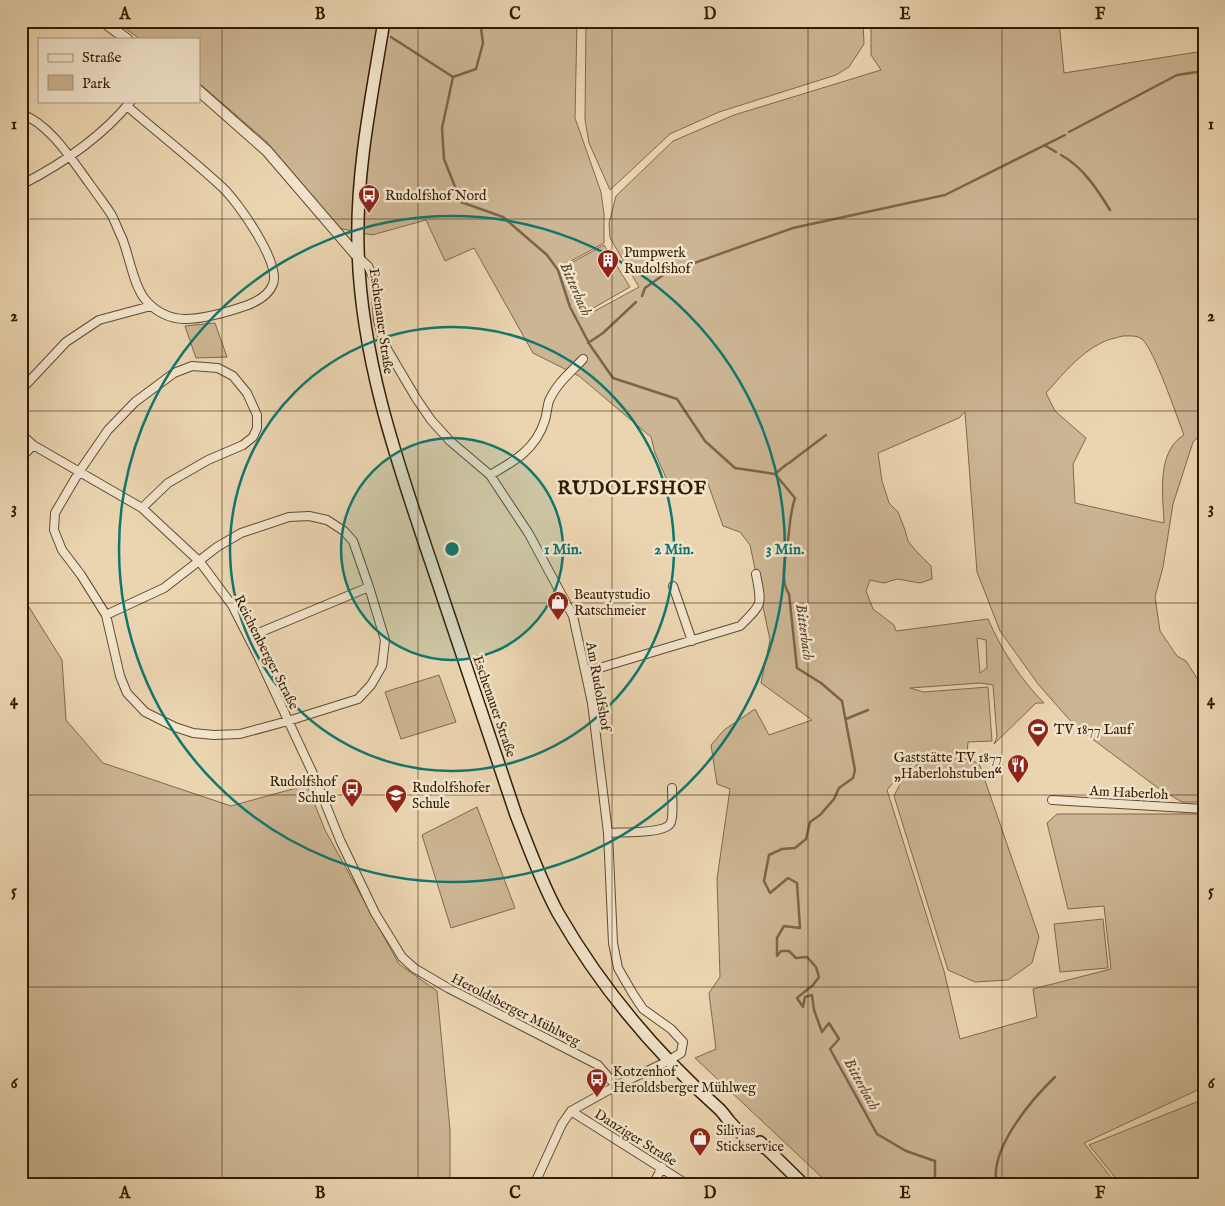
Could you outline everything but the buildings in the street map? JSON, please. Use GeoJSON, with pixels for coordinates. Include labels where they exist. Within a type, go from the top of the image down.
{"type":"FeatureCollection","features":[{"type":"Feature","properties":{"kind":"main road","name":"Eschenauer Straße"},"geometry":{"type":"LineString","coordinates":[[384,21],[368,117],[359,205],[358,257],[362,308],[370,357],[408,496],[516,815],[558,912],[606,988],[668,1061],[685,1078],[751,1142],[765,1148],[804,1185]]}},
{"type":"Feature","properties":{"kind":"street"},"geometry":{"type":"LineString","coordinates":[[102,21],[126,38]]}},
{"type":"Feature","properties":{"kind":"street"},"geometry":{"type":"LineString","coordinates":[[200,93],[267,151],[358,257]]}},
{"type":"Feature","properties":{"kind":"street"},"geometry":{"type":"LineString","coordinates":[[21,114],[36,121],[70,157],[112,215],[123,240],[142,296],[150,306],[162,314],[177,319],[195,319],[228,312],[256,301],[268,293],[273,284],[275,273],[257,232],[223,188],[129,104],[101,132],[70,157],[21,185]]}},
{"type":"Feature","properties":{"kind":"street","name":"Am Rudolfshof"},"geometry":{"type":"LineString","coordinates":[[358,257],[368,266],[375,281],[378,320],[384,342],[416,398],[431,420],[450,440],[490,475],[529,534],[573,616],[592,703],[608,833],[613,944],[618,968],[643,1009],[670,1029],[683,1042],[681,1053],[668,1061]]}},
{"type":"Feature","properties":{"kind":"street"},"geometry":{"type":"LineString","coordinates":[[21,390],[66,342],[107,317],[150,306]]}},
{"type":"Feature","properties":{"kind":"street"},"geometry":{"type":"LineString","coordinates":[[490,475],[525,454],[545,421],[550,400],[558,386],[583,359]]}},
{"type":"Feature","properties":{"kind":"street"},"geometry":{"type":"LineString","coordinates":[[106,615],[164,588],[218,547],[241,533],[290,518],[309,516],[326,520],[344,531],[353,541],[385,640],[382,666],[371,685],[358,699],[240,734],[214,735],[193,733],[174,727],[145,712],[127,693],[120,676],[106,615],[81,575],[62,550],[54,530],[55,513],[79,472],[108,430],[135,402],[174,372],[192,366],[206,366],[218,368],[234,376],[247,393],[257,415],[257,428],[253,438],[208,460],[168,483],[142,508]]}},
{"type":"Feature","properties":{"kind":"street","name":"Reichenberger Straße"},"geometry":{"type":"LineString","coordinates":[[21,434],[33,445],[142,508],[200,562],[232,605],[315,778],[340,840],[374,913],[402,957]]}},
{"type":"Feature","properties":{"kind":"street"},"geometry":{"type":"LineString","coordinates":[[21,458],[33,445]]}},
{"type":"Feature","properties":{"kind":"street"},"geometry":{"type":"LineString","coordinates":[[586,672],[740,626],[757,610],[761,601],[756,574]]}},
{"type":"Feature","properties":{"kind":"street"},"geometry":{"type":"LineString","coordinates":[[673,586],[692,641]]}},
{"type":"Feature","properties":{"kind":"street"},"geometry":{"type":"LineString","coordinates":[[249,637],[369,587]]}},
{"type":"Feature","properties":{"kind":"street"},"geometry":{"type":"LineString","coordinates":[[608,833],[661,830],[670,825],[672,819],[672,788]]}},
{"type":"Feature","properties":{"kind":"street","name":"Am Haberloh"},"geometry":{"type":"LineString","coordinates":[[1052,800],[1204,809]]}},
{"type":"Feature","properties":{"kind":"street","name":"Heroldsberger Mühlweg"},"geometry":{"type":"LineString","coordinates":[[402,957],[414,968],[448,988],[598,1065],[616,1086]]}},
{"type":"Feature","properties":{"kind":"street"},"geometry":{"type":"LineString","coordinates":[[534,1185],[562,1124],[570,1111],[668,1061]]}},
{"type":"Feature","properties":{"kind":"street","name":"Danziger Straße"},"geometry":{"type":"LineString","coordinates":[[570,1111],[688,1185]]}},
{"type":"Feature","properties":{"kind":"street"},"geometry":{"type":"LineString","coordinates":[[654,1185],[662,1167]]}},
{"type":"Feature","properties":{"kind":"green space"},"geometry":{"type":"Polygon","coordinates":[[[115,21],[577,21],[575,118],[601,192],[604,214],[604,243],[560,267],[582,318],[639,287],[610,238],[609,223],[616,196],[673,141],[734,115],[881,70],[871,55],[871,21],[1059,21],[1064,73],[1204,51],[1204,431],[1193,442],[1173,504],[1163,567],[1155,597],[1160,631],[1177,656],[1186,661],[1204,689],[1204,802],[1182,802],[1158,788],[1075,726],[1038,684],[1000,631],[977,572],[965,412],[959,418],[878,453],[882,481],[889,503],[898,512],[908,541],[931,566],[932,579],[920,583],[897,579],[884,583],[870,580],[866,591],[873,609],[894,625],[896,631],[988,619],[1012,664],[1044,703],[1036,703],[994,744],[997,737],[993,685],[980,683],[910,688],[924,692],[988,687],[992,741],[968,742],[967,755],[940,754],[921,758],[905,770],[887,790],[944,971],[960,1039],[1037,1017],[1033,989],[1111,969],[1104,906],[1068,909],[1047,823],[1057,814],[1204,814],[1204,1087],[1084,1143],[1117,1185],[830,1185],[695,1058],[716,1049],[709,993],[720,977],[717,879],[730,789],[717,784],[711,745],[724,730],[755,709],[769,735],[812,720],[761,683],[770,640],[750,545],[740,532],[723,526],[706,478],[671,489],[655,453],[651,437],[579,376],[533,353],[474,248],[445,261],[426,220],[372,235],[338,228],[266,141],[200,84],[200,38],[139,38],[115,21]],[[1123,336],[1109,340],[1085,353],[1071,365],[1046,393],[1055,411],[1086,438],[1073,464],[1075,503],[1164,523],[1163,475],[1165,463],[1175,443],[1184,435],[1153,356],[1142,339],[1133,336],[1123,336]],[[977,638],[980,673],[987,668],[986,640],[977,638]]]}},
{"type":"Feature","properties":{"kind":"green space"},"geometry":{"type":"Polygon","coordinates":[[[586,21],[863,21],[864,44],[849,67],[836,75],[719,112],[670,134],[610,190],[589,143],[585,120],[586,21]]]}},
{"type":"Feature","properties":{"kind":"green space"},"geometry":{"type":"Polygon","coordinates":[[[604,245],[630,287],[583,314],[562,268],[604,245]]]}},
{"type":"Feature","properties":{"kind":"green space"},"geometry":{"type":"Polygon","coordinates":[[[215,323],[227,357],[196,358],[185,326],[215,323]]]}},
{"type":"Feature","properties":{"kind":"green space"},"geometry":{"type":"Polygon","coordinates":[[[21,602],[29,607],[62,660],[66,720],[103,763],[231,806],[307,785],[325,830],[399,964],[437,991],[450,1130],[450,1185],[21,1185],[21,602]]]}},
{"type":"Feature","properties":{"kind":"green space"},"geometry":{"type":"Polygon","coordinates":[[[439,675],[456,722],[401,739],[385,692],[439,675]]]}},
{"type":"Feature","properties":{"kind":"green space"},"geometry":{"type":"Polygon","coordinates":[[[954,756],[979,763],[1039,937],[1032,963],[1008,980],[975,982],[948,970],[894,796],[906,772],[928,758],[954,756]]]}},
{"type":"Feature","properties":{"kind":"green space"},"geometry":{"type":"Polygon","coordinates":[[[477,807],[515,908],[451,928],[422,835],[477,807]]]}},
{"type":"Feature","properties":{"kind":"green space"},"geometry":{"type":"Polygon","coordinates":[[[1103,919],[1108,968],[1060,972],[1054,924],[1103,919]]]}},
{"type":"Feature","properties":{"kind":"green space"},"geometry":{"type":"Polygon","coordinates":[[[1204,1099],[1204,1185],[1121,1185],[1089,1145],[1204,1099]]]}},
{"type":"Feature","properties":{"kind":"waterway","name":"Bitterbach"},"geometry":{"type":"LineString","coordinates":[[453,77],[476,69],[483,43],[480,21]]}},
{"type":"Feature","properties":{"kind":"waterway"},"geometry":{"type":"LineString","coordinates":[[391,37],[453,77]]}},
{"type":"Feature","properties":{"kind":"waterway"},"geometry":{"type":"LineString","coordinates":[[1069,132],[1177,75],[1204,71]]}},
{"type":"Feature","properties":{"kind":"waterway","name":"Bitterbach"},"geometry":{"type":"LineString","coordinates":[[453,77],[442,128],[444,159],[461,202],[503,217],[547,255],[558,270],[570,307],[590,345],[613,378],[677,399],[705,441],[735,468],[775,474],[795,498],[791,514],[784,582],[789,594],[797,668],[821,683],[842,701],[855,770],[853,778],[839,788],[834,799],[820,815],[810,822],[806,839],[795,848],[782,849],[769,855],[764,881],[770,893],[788,878],[797,883],[800,928],[784,926],[777,938],[777,956],[781,951],[789,951],[796,958],[807,957],[816,967],[819,977],[813,985],[797,998],[803,1007],[805,997],[812,995],[814,1010],[822,1032],[829,1023],[839,1039],[830,1049],[877,1134],[906,1151],[935,1161],[935,1185]]}},
{"type":"Feature","properties":{"kind":"waterway"},"geometry":{"type":"LineString","coordinates":[[642,296],[645,288],[666,273],[793,228],[945,195],[1065,135]]}},
{"type":"Feature","properties":{"kind":"waterway"},"geometry":{"type":"LineString","coordinates":[[1044,145],[1056,152]]}},
{"type":"Feature","properties":{"kind":"waterway"},"geometry":{"type":"LineString","coordinates":[[1061,155],[1083,172],[1110,210]]}},
{"type":"Feature","properties":{"kind":"waterway"},"geometry":{"type":"LineString","coordinates":[[588,343],[603,333],[636,302]]}},
{"type":"Feature","properties":{"kind":"waterway"},"geometry":{"type":"LineString","coordinates":[[789,463],[826,435]]}},
{"type":"Feature","properties":{"kind":"waterway"},"geometry":{"type":"LineString","coordinates":[[775,474],[787,464]]}},
{"type":"Feature","properties":{"kind":"waterway"},"geometry":{"type":"LineString","coordinates":[[846,719],[868,710]]}},
{"type":"Feature","properties":{"kind":"waterway"},"geometry":{"type":"LineString","coordinates":[[997,1185],[996,1171],[1005,1141],[1024,1112],[1055,1077]]}},
{"type":"Feature","properties":{"kind":"place","name":"Rudolfshof Nord"},"geometry":{"type":"Point","coordinates":[369,214]}},
{"type":"Feature","properties":{"kind":"place","name":"Pumpwerk Rudolfshof"},"geometry":{"type":"Point","coordinates":[608,279]}},
{"type":"Feature","properties":{"kind":"place","name":"Beautystudio Ratschmeier"},"geometry":{"type":"Point","coordinates":[558,621]}},
{"type":"Feature","properties":{"kind":"place","name":"TV 1877 Lauf"},"geometry":{"type":"Point","coordinates":[1038,748]}},
{"type":"Feature","properties":{"kind":"place","name":"Gaststätte TV 1877 „Haberlohstuben“"},"geometry":{"type":"Point","coordinates":[1018,784]}},
{"type":"Feature","properties":{"kind":"place","name":"Rudolfshof Schule"},"geometry":{"type":"Point","coordinates":[352,808]}},
{"type":"Feature","properties":{"kind":"place","name":"Rudolfshofer Schule"},"geometry":{"type":"Point","coordinates":[396,814]}},
{"type":"Feature","properties":{"kind":"place","name":"Kotzenhof Heroldsberger Mühlweg"},"geometry":{"type":"Point","coordinates":[597,1098]}},
{"type":"Feature","properties":{"kind":"place","name":"Silivias Stickservice"},"geometry":{"type":"Point","coordinates":[700,1157]}},
{"type":"Feature","properties":{"kind":"district","name":"RUDOLFSHOF"},"geometry":{"type":"Point","coordinates":[632,487]}}]}
